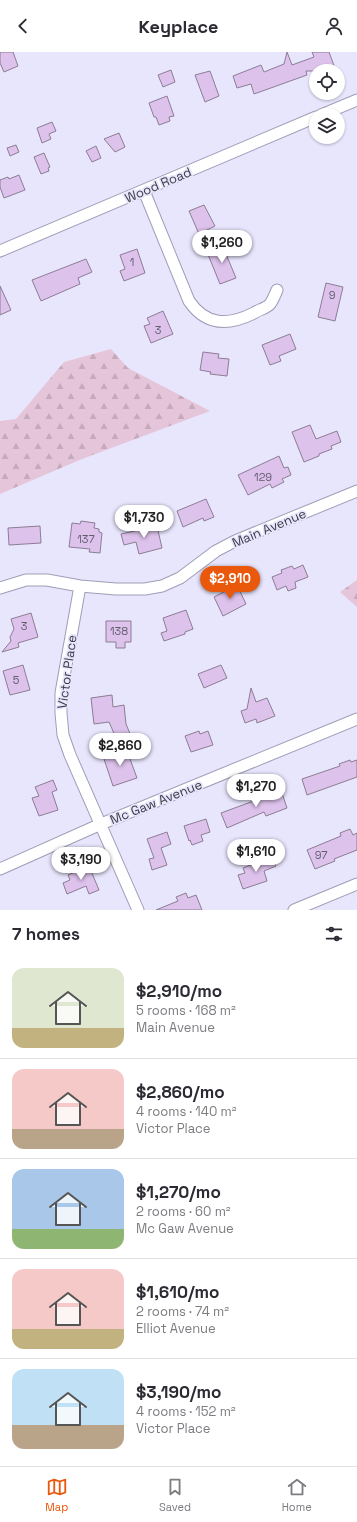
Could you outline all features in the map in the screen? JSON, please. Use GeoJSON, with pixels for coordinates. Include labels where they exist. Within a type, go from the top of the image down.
{"type":"FeatureCollection","features":[{"type":"Feature","properties":{"kind":"street"},"geometry":{"type":"LineString","coordinates":[[338,108],[357,100]]}},
{"type":"Feature","properties":{"kind":"street","name":"Wood Road"},"geometry":{"type":"LineString","coordinates":[[0,251],[309,120]]}},
{"type":"Feature","properties":{"kind":"street"},"geometry":{"type":"LineString","coordinates":[[144,191],[188,301],[206,319],[217,322],[241,319],[270,305],[278,290]]}},
{"type":"Feature","properties":{"kind":"street","name":"Main Avenue"},"geometry":{"type":"LineString","coordinates":[[0,588],[26,580],[47,580],[80,586],[130,589],[145,589],[162,586],[180,578],[216,552],[235,541],[357,491]]}},
{"type":"Feature","properties":{"kind":"street","name":"Victor Place"},"geometry":{"type":"LineString","coordinates":[[80,586],[61,693],[63,735],[138,910]]}},
{"type":"Feature","properties":{"kind":"street","name":"Mc Gaw Avenue"},"geometry":{"type":"LineString","coordinates":[[0,869],[101,824],[357,719]]}},
{"type":"Feature","properties":{"kind":"street"},"geometry":{"type":"LineString","coordinates":[[294,910],[357,884]]}},
{"type":"Feature","properties":{"kind":"green space"},"geometry":{"type":"Polygon","coordinates":[[[111,349],[128,368],[210,411],[82,459],[0,494],[0,421],[16,419],[64,362],[111,349]]]}},
{"type":"Feature","properties":{"kind":"green space"},"geometry":{"type":"Polygon","coordinates":[[[357,580],[357,607],[340,592],[357,580]]]}},
{"type":"Feature","properties":{"kind":"building"},"geometry":{"type":"Polygon","coordinates":[[[0,52],[13,52],[18,66],[4,72],[0,63],[0,52]]]}},
{"type":"Feature","properties":{"kind":"building"},"geometry":{"type":"Polygon","coordinates":[[[287,52],[292,65],[314,57],[312,52],[329,52],[333,64],[309,64],[309,71],[306,71],[307,75],[254,94],[251,84],[237,88],[233,76],[261,65],[264,72],[284,64],[287,52]]]}},
{"type":"Feature","properties":{"kind":"building"},"geometry":{"type":"Polygon","coordinates":[[[171,70],[175,82],[163,87],[158,75],[171,70]]]}},
{"type":"Feature","properties":{"kind":"building"},"geometry":{"type":"Polygon","coordinates":[[[210,71],[219,96],[205,102],[195,75],[210,71]]]}},
{"type":"Feature","properties":{"kind":"building"},"geometry":{"type":"Polygon","coordinates":[[[167,96],[174,116],[169,117],[170,121],[159,125],[156,117],[154,117],[149,103],[167,96]]]}},
{"type":"Feature","properties":{"kind":"building"},"geometry":{"type":"Polygon","coordinates":[[[52,122],[56,131],[49,134],[51,139],[42,143],[37,128],[52,122]]]}},
{"type":"Feature","properties":{"kind":"building"},"geometry":{"type":"Polygon","coordinates":[[[119,133],[125,147],[115,152],[104,139],[119,133]]]}},
{"type":"Feature","properties":{"kind":"building"},"geometry":{"type":"Polygon","coordinates":[[[16,145],[19,152],[10,156],[7,148],[16,145]]]}},
{"type":"Feature","properties":{"kind":"building"},"geometry":{"type":"Polygon","coordinates":[[[96,146],[101,158],[92,162],[86,151],[96,146]]]}},
{"type":"Feature","properties":{"kind":"building"},"geometry":{"type":"Polygon","coordinates":[[[44,153],[50,167],[48,168],[49,171],[41,174],[34,157],[44,153]]]}},
{"type":"Feature","properties":{"kind":"building"},"geometry":{"type":"Polygon","coordinates":[[[19,175],[25,190],[4,198],[0,187],[0,180],[8,177],[9,179],[19,175]]]}},
{"type":"Feature","properties":{"kind":"building"},"geometry":{"type":"Polygon","coordinates":[[[204,205],[215,226],[199,234],[189,211],[204,205]]]}},
{"type":"Feature","properties":{"kind":"building"},"geometry":{"type":"Polygon","coordinates":[[[227,244],[230,252],[226,254],[236,278],[220,284],[207,252],[227,244]]]}},
{"type":"Feature","properties":{"kind":"building"},"geometry":{"type":"Polygon","coordinates":[[[137,249],[145,273],[124,281],[120,271],[125,269],[120,255],[137,249]]]}},
{"type":"Feature","properties":{"kind":"building"},"geometry":{"type":"Polygon","coordinates":[[[86,259],[92,272],[78,278],[80,284],[41,301],[32,280],[86,259]]]}},
{"type":"Feature","properties":{"kind":"building"},"geometry":{"type":"Polygon","coordinates":[[[326,283],[343,287],[335,321],[318,317],[326,283]]]}},
{"type":"Feature","properties":{"kind":"building"},"geometry":{"type":"Polygon","coordinates":[[[0,286],[11,310],[0,315],[0,286]]]}},
{"type":"Feature","properties":{"kind":"building"},"geometry":{"type":"Polygon","coordinates":[[[163,311],[173,334],[151,343],[144,326],[150,324],[147,318],[163,311]]]}},
{"type":"Feature","properties":{"kind":"building"},"geometry":{"type":"Polygon","coordinates":[[[290,334],[296,349],[279,356],[281,361],[270,365],[262,345],[290,334]]]}},
{"type":"Feature","properties":{"kind":"building"},"geometry":{"type":"Polygon","coordinates":[[[203,352],[219,354],[218,358],[229,359],[227,376],[210,374],[211,372],[200,370],[203,352]]]}},
{"type":"Feature","properties":{"kind":"building"},"geometry":{"type":"Polygon","coordinates":[[[310,425],[316,439],[337,431],[341,442],[331,446],[332,449],[304,462],[292,432],[310,425]]]}},
{"type":"Feature","properties":{"kind":"building"},"geometry":{"type":"Polygon","coordinates":[[[279,456],[284,468],[288,467],[291,475],[282,479],[284,482],[272,488],[270,484],[248,495],[238,475],[279,456]]]}},
{"type":"Feature","properties":{"kind":"building"},"geometry":{"type":"Polygon","coordinates":[[[206,499],[214,517],[204,521],[203,518],[183,527],[177,511],[206,499]]]}},
{"type":"Feature","properties":{"kind":"building"},"geometry":{"type":"Polygon","coordinates":[[[81,521],[95,523],[94,528],[99,529],[99,532],[102,533],[100,553],[89,552],[90,549],[69,547],[72,523],[80,524],[81,521]]]}},
{"type":"Feature","properties":{"kind":"building"},"geometry":{"type":"Polygon","coordinates":[[[40,526],[41,543],[9,545],[8,528],[40,526]]]}},
{"type":"Feature","properties":{"kind":"building"},"geometry":{"type":"Polygon","coordinates":[[[157,526],[162,548],[139,554],[136,542],[124,545],[121,534],[157,526]]]}},
{"type":"Feature","properties":{"kind":"building"},"geometry":{"type":"Polygon","coordinates":[[[303,565],[308,577],[295,582],[296,588],[288,591],[286,586],[277,590],[272,577],[282,573],[281,570],[292,566],[294,569],[303,565]]]}},
{"type":"Feature","properties":{"kind":"building"},"geometry":{"type":"Polygon","coordinates":[[[237,585],[246,604],[223,616],[214,597],[237,585]]]}},
{"type":"Feature","properties":{"kind":"building"},"geometry":{"type":"Polygon","coordinates":[[[186,610],[193,629],[185,632],[185,634],[164,641],[161,633],[167,631],[163,618],[186,610]]]}},
{"type":"Feature","properties":{"kind":"building"},"geometry":{"type":"Polygon","coordinates":[[[31,613],[38,637],[18,643],[19,647],[2,652],[11,641],[10,637],[14,629],[11,619],[31,613]]]}},
{"type":"Feature","properties":{"kind":"building"},"geometry":{"type":"Polygon","coordinates":[[[106,621],[131,621],[131,642],[125,642],[125,648],[116,648],[116,642],[106,642],[106,621]]]}},
{"type":"Feature","properties":{"kind":"building"},"geometry":{"type":"Polygon","coordinates":[[[23,665],[30,690],[10,695],[3,671],[23,665]]]}},
{"type":"Feature","properties":{"kind":"building"},"geometry":{"type":"Polygon","coordinates":[[[221,665],[227,678],[204,688],[198,674],[221,665]]]}},
{"type":"Feature","properties":{"kind":"building"},"geometry":{"type":"Polygon","coordinates":[[[251,688],[256,702],[267,698],[275,716],[257,723],[256,719],[245,723],[241,711],[247,709],[251,688]]]}},
{"type":"Feature","properties":{"kind":"building"},"geometry":{"type":"Polygon","coordinates":[[[112,695],[113,707],[124,705],[126,724],[133,741],[120,747],[109,722],[94,724],[91,698],[112,695]]]}},
{"type":"Feature","properties":{"kind":"building"},"geometry":{"type":"Polygon","coordinates":[[[199,731],[200,734],[208,731],[213,745],[191,752],[185,736],[199,731]]]}},
{"type":"Feature","properties":{"kind":"building"},"geometry":{"type":"Polygon","coordinates":[[[126,748],[137,778],[113,786],[103,756],[126,748]]]}},
{"type":"Feature","properties":{"kind":"building"},"geometry":{"type":"Polygon","coordinates":[[[350,760],[351,762],[357,760],[357,777],[307,795],[302,779],[340,766],[339,764],[350,760]]]}},
{"type":"Feature","properties":{"kind":"building"},"geometry":{"type":"Polygon","coordinates":[[[53,780],[57,790],[52,792],[58,810],[39,816],[32,798],[39,796],[35,787],[53,780]]]}},
{"type":"Feature","properties":{"kind":"building"},"geometry":{"type":"Polygon","coordinates":[[[280,787],[287,808],[266,816],[264,812],[227,828],[221,813],[259,799],[258,795],[280,787]]]}},
{"type":"Feature","properties":{"kind":"building"},"geometry":{"type":"Polygon","coordinates":[[[206,819],[210,832],[201,835],[203,841],[192,845],[190,840],[189,841],[184,826],[206,819]]]}},
{"type":"Feature","properties":{"kind":"building"},"geometry":{"type":"Polygon","coordinates":[[[350,829],[353,835],[357,833],[357,850],[334,859],[335,861],[315,869],[307,850],[341,836],[340,833],[350,829]]]}},
{"type":"Feature","properties":{"kind":"building"},"geometry":{"type":"Polygon","coordinates":[[[167,832],[171,844],[161,848],[167,865],[152,870],[149,859],[154,858],[147,839],[167,832]]]}},
{"type":"Feature","properties":{"kind":"building"},"geometry":{"type":"Polygon","coordinates":[[[272,855],[276,866],[264,871],[267,881],[243,889],[238,875],[245,873],[243,868],[264,860],[264,858],[272,855]]]}},
{"type":"Feature","properties":{"kind":"building"},"geometry":{"type":"Polygon","coordinates":[[[89,866],[99,890],[89,894],[86,886],[67,894],[63,883],[70,880],[68,875],[89,866]]]}},
{"type":"Feature","properties":{"kind":"building"},"geometry":{"type":"Polygon","coordinates":[[[186,893],[188,898],[196,895],[202,910],[156,910],[178,901],[176,897],[186,893]]]}}]}
